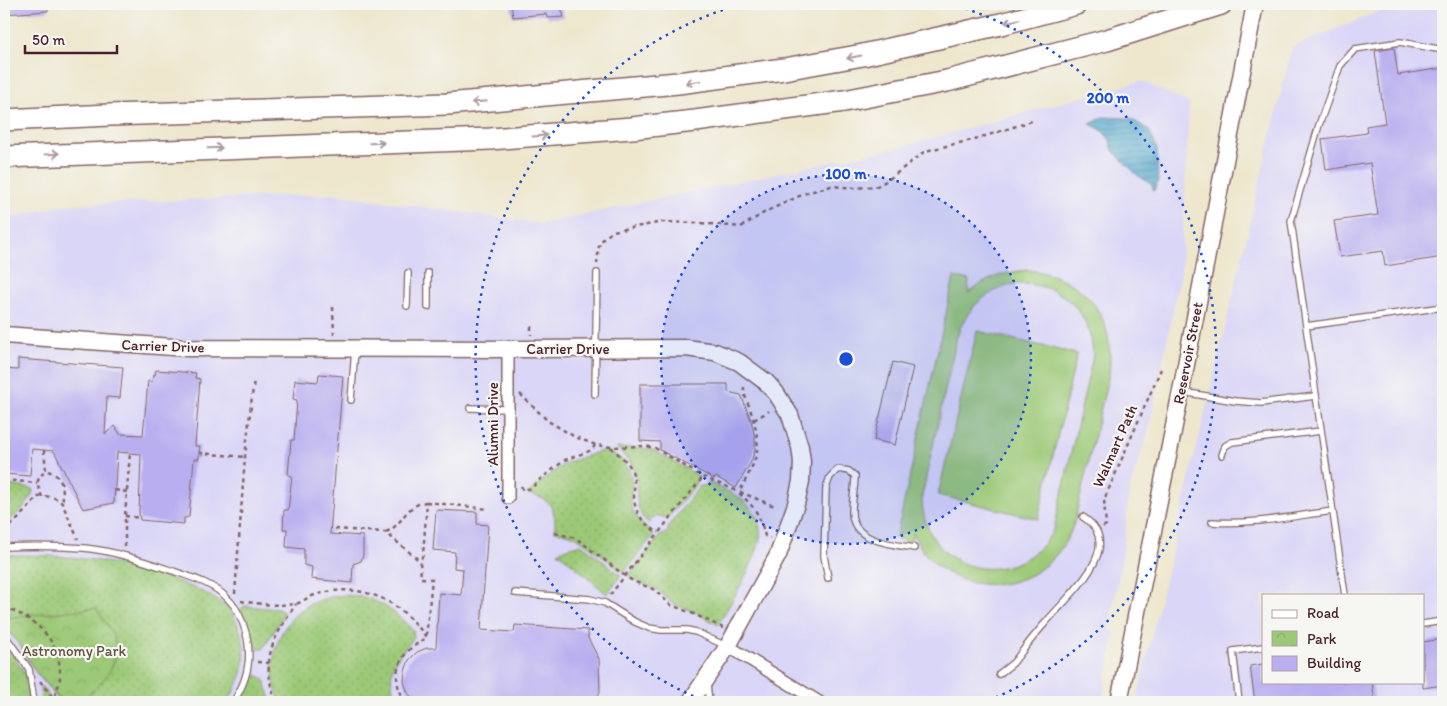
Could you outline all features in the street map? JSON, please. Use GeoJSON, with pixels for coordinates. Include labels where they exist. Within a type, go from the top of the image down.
{"type":"FeatureCollection","features":[{"type":"Feature","properties":{"kind":"highway"},"geometry":{"type":"LineString","coordinates":[[4,120],[447,104],[678,83],[784,69],[872,53],[991,26],[1076,4]]}},
{"type":"Feature","properties":{"kind":"highway"},"geometry":{"type":"LineString","coordinates":[[4,157],[490,139],[632,128],[712,119],[844,101],[947,81],[1107,40],[1221,4]]}},
{"type":"Feature","properties":{"kind":"street","name":"Reservoir Street"},"geometry":{"type":"LineString","coordinates":[[1119,702],[1255,4]]}},
{"type":"Feature","properties":{"kind":"street","name":"Carrier Drive"},"geometry":{"type":"LineString","coordinates":[[4,335],[166,347],[686,348],[704,350],[725,356],[751,370],[766,382],[783,402],[793,422],[802,462],[798,496],[778,554],[728,646],[690,702]]}},
{"type":"Feature","properties":{"kind":"street","name":"Alumni Drive"},"geometry":{"type":"LineString","coordinates":[[508,349],[508,498]]}},
{"type":"Feature","properties":{"kind":"street"},"geometry":{"type":"LineString","coordinates":[[728,646],[819,702]]}},
{"type":"Feature","properties":{"kind":"lane"},"geometry":{"type":"LineString","coordinates":[[1345,594],[1291,221],[1340,66],[1355,49],[1400,42],[1443,50]]}},
{"type":"Feature","properties":{"kind":"lane"},"geometry":{"type":"LineString","coordinates":[[407,306],[408,273]]}},
{"type":"Feature","properties":{"kind":"lane"},"geometry":{"type":"LineString","coordinates":[[428,273],[428,306]]}},
{"type":"Feature","properties":{"kind":"lane"},"geometry":{"type":"LineString","coordinates":[[595,394],[597,273]]}},
{"type":"Feature","properties":{"kind":"lane"},"geometry":{"type":"LineString","coordinates":[[1306,326],[1443,307]]}},
{"type":"Feature","properties":{"kind":"lane"},"geometry":{"type":"LineString","coordinates":[[351,400],[356,348]]}},
{"type":"Feature","properties":{"kind":"lane"},"geometry":{"type":"LineString","coordinates":[[1181,391],[1235,401],[1261,403],[1316,396]]}},
{"type":"Feature","properties":{"kind":"lane"},"geometry":{"type":"LineString","coordinates":[[470,408],[508,409]]}},
{"type":"Feature","properties":{"kind":"lane"},"geometry":{"type":"LineString","coordinates":[[1222,455],[1226,446],[1232,442],[1321,431]]}},
{"type":"Feature","properties":{"kind":"lane"},"geometry":{"type":"LineString","coordinates":[[828,578],[824,556],[826,488],[830,477],[838,469],[850,471],[855,476],[852,513],[854,526],[879,542],[914,548]]}},
{"type":"Feature","properties":{"kind":"lane"},"geometry":{"type":"LineString","coordinates":[[1212,522],[1245,522],[1332,511]]}},
{"type":"Feature","properties":{"kind":"lane"},"geometry":{"type":"LineString","coordinates":[[999,674],[1013,663],[1091,569],[1099,549],[1097,530],[1091,522],[1083,517]]}},
{"type":"Feature","properties":{"kind":"lane"},"geometry":{"type":"LineString","coordinates":[[4,547],[85,548],[125,556],[191,577],[215,588],[229,600],[243,624],[249,651],[246,676],[233,702]]}},
{"type":"Feature","properties":{"kind":"lane"},"geometry":{"type":"LineString","coordinates":[[515,592],[606,603],[635,622],[649,628],[696,632],[728,646]]}},
{"type":"Feature","properties":{"kind":"lane"},"geometry":{"type":"LineString","coordinates":[[1424,624],[1443,621]]}},
{"type":"Feature","properties":{"kind":"lane"},"geometry":{"type":"LineString","coordinates":[[4,634],[29,669],[34,702]]}},
{"type":"Feature","properties":{"kind":"lane"},"geometry":{"type":"LineString","coordinates":[[1240,702],[1233,651],[1262,647]]}},
{"type":"Feature","properties":{"kind":"lane"},"geometry":{"type":"LineString","coordinates":[[706,681],[709,702]]}},
{"type":"Feature","properties":{"kind":"path"},"geometry":{"type":"LineString","coordinates":[[597,273],[599,246],[603,239],[613,232],[662,222],[741,227],[767,211],[806,193],[831,186],[856,188],[877,186],[888,180],[925,150],[976,139],[1035,120]]}},
{"type":"Feature","properties":{"kind":"path"},"geometry":{"type":"LineString","coordinates":[[333,306],[334,336]]}},
{"type":"Feature","properties":{"kind":"path"},"geometry":{"type":"LineString","coordinates":[[531,326],[531,337]]}},
{"type":"Feature","properties":{"kind":"path","name":"Walmart Path"},"geometry":{"type":"LineString","coordinates":[[1097,530],[1106,525],[1104,500],[1161,370]]}},
{"type":"Feature","properties":{"kind":"path"},"geometry":{"type":"LineString","coordinates":[[254,379],[245,457],[234,596],[240,601],[257,604],[296,604],[311,596],[329,592],[366,592],[386,599],[417,623],[426,637]]}},
{"type":"Feature","properties":{"kind":"path"},"geometry":{"type":"LineString","coordinates":[[740,493],[758,453],[757,432],[743,392],[744,387]]}},
{"type":"Feature","properties":{"kind":"path"},"geometry":{"type":"LineString","coordinates":[[520,403],[520,394],[548,421],[563,431],[596,445],[655,448],[703,477],[777,507]]}},
{"type":"Feature","properties":{"kind":"path"},"geometry":{"type":"LineString","coordinates":[[754,420],[768,411]]}},
{"type":"Feature","properties":{"kind":"path"},"geometry":{"type":"LineString","coordinates":[[521,478],[521,487],[523,490],[527,490],[565,460],[592,450],[596,445]]}},
{"type":"Feature","properties":{"kind":"path"},"geometry":{"type":"LineString","coordinates":[[611,447],[627,461],[633,473],[634,506],[637,514],[641,520],[659,533]]}},
{"type":"Feature","properties":{"kind":"path"},"geometry":{"type":"LineString","coordinates":[[44,450],[46,471]]}},
{"type":"Feature","properties":{"kind":"path"},"geometry":{"type":"LineString","coordinates":[[125,556],[125,516],[130,453]]}},
{"type":"Feature","properties":{"kind":"path"},"geometry":{"type":"LineString","coordinates":[[199,453],[245,457]]}},
{"type":"Feature","properties":{"kind":"path"},"geometry":{"type":"LineString","coordinates":[[42,497],[37,483],[40,476],[46,471],[54,472],[58,476],[65,492],[62,503]]}},
{"type":"Feature","properties":{"kind":"path"},"geometry":{"type":"LineString","coordinates":[[606,603],[624,576],[703,477]]}},
{"type":"Feature","properties":{"kind":"path"},"geometry":{"type":"LineString","coordinates":[[4,480],[37,483]]}},
{"type":"Feature","properties":{"kind":"path"},"geometry":{"type":"LineString","coordinates":[[114,490],[127,492]]}},
{"type":"Feature","properties":{"kind":"path"},"geometry":{"type":"LineString","coordinates":[[740,493],[756,508],[762,520],[765,536],[771,539]]}},
{"type":"Feature","properties":{"kind":"path"},"geometry":{"type":"LineString","coordinates":[[4,531],[38,498],[55,498],[62,503],[76,536],[85,548]]}},
{"type":"Feature","properties":{"kind":"path"},"geometry":{"type":"LineString","coordinates":[[406,702],[397,684],[398,666],[409,650],[422,642],[426,637],[432,579],[421,578],[420,561],[423,555],[427,502]]}},
{"type":"Feature","properties":{"kind":"path"},"geometry":{"type":"LineString","coordinates":[[335,529],[385,532],[398,525],[407,510],[412,506],[427,502],[489,509]]}},
{"type":"Feature","properties":{"kind":"path"},"geometry":{"type":"LineString","coordinates":[[125,516],[140,518]]}},
{"type":"Feature","properties":{"kind":"path"},"geometry":{"type":"LineString","coordinates":[[385,532],[420,561]]}},
{"type":"Feature","properties":{"kind":"path"},"geometry":{"type":"LineString","coordinates":[[555,533],[576,538],[624,576],[653,589],[671,605],[694,614],[718,627]]}},
{"type":"Feature","properties":{"kind":"path"},"geometry":{"type":"LineString","coordinates":[[276,702],[270,685],[269,663],[275,638],[296,604]]}},
{"type":"Feature","properties":{"kind":"path"},"geometry":{"type":"LineString","coordinates":[[4,607],[14,610],[42,629],[58,653],[60,678],[54,701]]}},
{"type":"Feature","properties":{"kind":"path"},"geometry":{"type":"LineString","coordinates":[[248,662],[269,663]]}},
{"type":"Feature","properties":{"kind":"path"},"geometry":{"type":"LineString","coordinates":[[30,676],[39,680],[54,701]]}},
{"type":"Feature","properties":{"kind":"shaded area"},"geometry":{"type":"Polygon","coordinates":[[[1397,4],[1443,4],[1443,702],[1136,702],[1292,47],[1397,4]]]}},
{"type":"Feature","properties":{"kind":"shaded area"},"geometry":{"type":"Polygon","coordinates":[[[1141,81],[1189,103],[1181,273],[1148,432],[1129,491],[1124,547],[1109,630],[1115,632],[1102,702],[4,702],[4,219],[65,205],[334,194],[541,224],[900,147],[1141,81]]]}},
{"type":"Feature","properties":{"kind":"green space"},"geometry":{"type":"Polygon","coordinates":[[[1028,270],[1048,274],[1066,281],[1081,291],[1093,303],[1102,317],[1107,334],[1110,353],[1109,374],[1074,523],[1069,536],[1055,556],[1038,571],[1019,580],[998,584],[978,584],[958,578],[940,568],[924,553],[913,533],[911,542],[896,538],[954,277],[969,280],[968,293],[982,283],[1003,274],[1028,270]],[[1014,284],[1003,287],[985,297],[978,302],[966,317],[957,336],[922,503],[926,523],[937,543],[951,557],[969,565],[987,568],[1007,566],[1025,559],[1041,546],[1054,529],[1093,356],[1091,339],[1080,312],[1059,294],[1046,288],[1014,284]]]}},
{"type":"Feature","properties":{"kind":"green space"},"geometry":{"type":"Polygon","coordinates":[[[977,331],[1077,354],[1038,519],[938,495],[977,331]]]}},
{"type":"Feature","properties":{"kind":"green space"},"geometry":{"type":"Polygon","coordinates":[[[617,448],[653,450],[699,476],[695,485],[667,519],[656,516],[649,523],[643,518],[638,505],[636,477],[633,467],[617,448]]]}},
{"type":"Feature","properties":{"kind":"green space"},"geometry":{"type":"Polygon","coordinates":[[[601,451],[613,454],[627,466],[630,471],[632,484],[632,508],[638,520],[654,535],[624,572],[577,537],[555,531],[553,511],[547,502],[542,498],[527,494],[566,463],[601,451]]]}},
{"type":"Feature","properties":{"kind":"green space"},"geometry":{"type":"Polygon","coordinates":[[[711,483],[737,496],[746,503],[755,514],[760,530],[758,548],[742,583],[718,625],[695,612],[673,604],[659,591],[628,576],[660,536],[668,532],[669,525],[699,487],[711,483]]]}},
{"type":"Feature","properties":{"kind":"green space"},"geometry":{"type":"Polygon","coordinates":[[[4,484],[33,489],[30,499],[18,514],[4,524],[4,484]]]}},
{"type":"Feature","properties":{"kind":"green space"},"geometry":{"type":"Polygon","coordinates":[[[581,544],[621,575],[607,594],[558,552],[581,544]]]}},
{"type":"Feature","properties":{"kind":"green space"},"geometry":{"type":"Polygon","coordinates":[[[4,556],[58,556],[127,566],[172,579],[214,599],[232,613],[239,627],[243,642],[244,666],[232,695],[227,702],[60,702],[35,671],[20,645],[4,626],[4,556]]]}},
{"type":"Feature","properties":{"kind":"green space"},"geometry":{"type":"Polygon","coordinates":[[[345,595],[366,598],[383,605],[413,630],[414,638],[401,653],[393,667],[393,691],[397,702],[281,702],[276,690],[273,665],[275,653],[284,629],[301,610],[311,604],[345,595]]]}},
{"type":"Feature","properties":{"kind":"green space"},"geometry":{"type":"Polygon","coordinates":[[[244,606],[278,609],[283,612],[283,617],[263,649],[256,647],[251,637],[240,611],[244,606]]]}},
{"type":"Feature","properties":{"kind":"green space","name":"Astronomy Park"},"geometry":{"type":"Polygon","coordinates":[[[96,608],[113,635],[116,655],[113,664],[102,681],[81,702],[63,702],[35,671],[20,645],[4,626],[4,618],[96,608]]]}},
{"type":"Feature","properties":{"kind":"green space"},"geometry":{"type":"Polygon","coordinates":[[[4,641],[26,675],[28,702],[4,702],[4,641]]]}},
{"type":"Feature","properties":{"kind":"green space"},"geometry":{"type":"Polygon","coordinates":[[[257,675],[264,679],[272,702],[238,702],[252,677],[257,675]]]}},
{"type":"Feature","properties":{"kind":"green space"},"geometry":{"type":"Polygon","coordinates":[[[41,686],[52,700],[51,702],[41,702],[41,686]]]}},
{"type":"Feature","properties":{"kind":"water"},"geometry":{"type":"Polygon","coordinates":[[[1104,117],[1130,118],[1149,130],[1157,149],[1158,181],[1154,191],[1151,184],[1137,175],[1113,151],[1110,140],[1102,130],[1090,124],[1104,117]]]}},
{"type":"Feature","properties":{"kind":"building"},"geometry":{"type":"Polygon","coordinates":[[[4,4],[48,4],[48,11],[4,14],[4,4]]]}},
{"type":"Feature","properties":{"kind":"building"},"geometry":{"type":"Polygon","coordinates":[[[511,4],[560,4],[564,17],[547,18],[546,14],[513,17],[511,4]]]}},
{"type":"Feature","properties":{"kind":"building"},"geometry":{"type":"Polygon","coordinates":[[[1394,48],[1398,75],[1443,68],[1443,257],[1385,266],[1383,251],[1340,257],[1334,221],[1378,215],[1370,163],[1326,170],[1322,139],[1367,133],[1366,126],[1385,123],[1375,51],[1394,48]]]}},
{"type":"Feature","properties":{"kind":"building"},"geometry":{"type":"Polygon","coordinates":[[[18,359],[123,367],[120,398],[107,397],[105,434],[115,426],[120,434],[143,435],[148,381],[152,382],[156,370],[196,373],[195,378],[200,379],[195,446],[200,446],[199,459],[194,459],[189,517],[184,518],[184,524],[140,520],[141,454],[117,452],[114,503],[83,509],[54,451],[32,449],[30,476],[4,474],[4,369],[18,370],[18,359]]]}},
{"type":"Feature","properties":{"kind":"building"},"geometry":{"type":"Polygon","coordinates":[[[893,362],[913,367],[895,445],[874,440],[893,362]]]}},
{"type":"Feature","properties":{"kind":"building"},"geometry":{"type":"Polygon","coordinates":[[[319,374],[343,376],[330,534],[363,536],[363,555],[361,561],[353,564],[352,583],[311,579],[312,567],[304,565],[304,549],[286,547],[287,529],[283,529],[284,510],[288,510],[292,476],[288,475],[291,440],[294,440],[297,400],[293,399],[295,380],[318,382],[319,374]]]}},
{"type":"Feature","properties":{"kind":"building"},"geometry":{"type":"Polygon","coordinates":[[[640,384],[728,384],[728,392],[741,395],[751,420],[755,438],[755,450],[751,462],[736,488],[716,477],[714,479],[660,450],[660,442],[640,441],[640,384]]]}},
{"type":"Feature","properties":{"kind":"building"},"geometry":{"type":"Polygon","coordinates":[[[436,510],[477,512],[477,524],[488,525],[481,630],[514,632],[515,625],[588,630],[588,638],[599,659],[600,692],[596,702],[416,702],[408,693],[404,682],[409,660],[417,652],[427,648],[436,648],[439,593],[461,595],[463,569],[454,568],[455,552],[433,550],[436,510]]]}},
{"type":"Feature","properties":{"kind":"building"},"geometry":{"type":"Polygon","coordinates":[[[1443,639],[1443,685],[1423,688],[1424,642],[1443,639]]]}},
{"type":"Feature","properties":{"kind":"building"},"geometry":{"type":"Polygon","coordinates":[[[1262,664],[1262,684],[1372,684],[1375,702],[1255,702],[1250,666],[1262,664]]]}}]}
